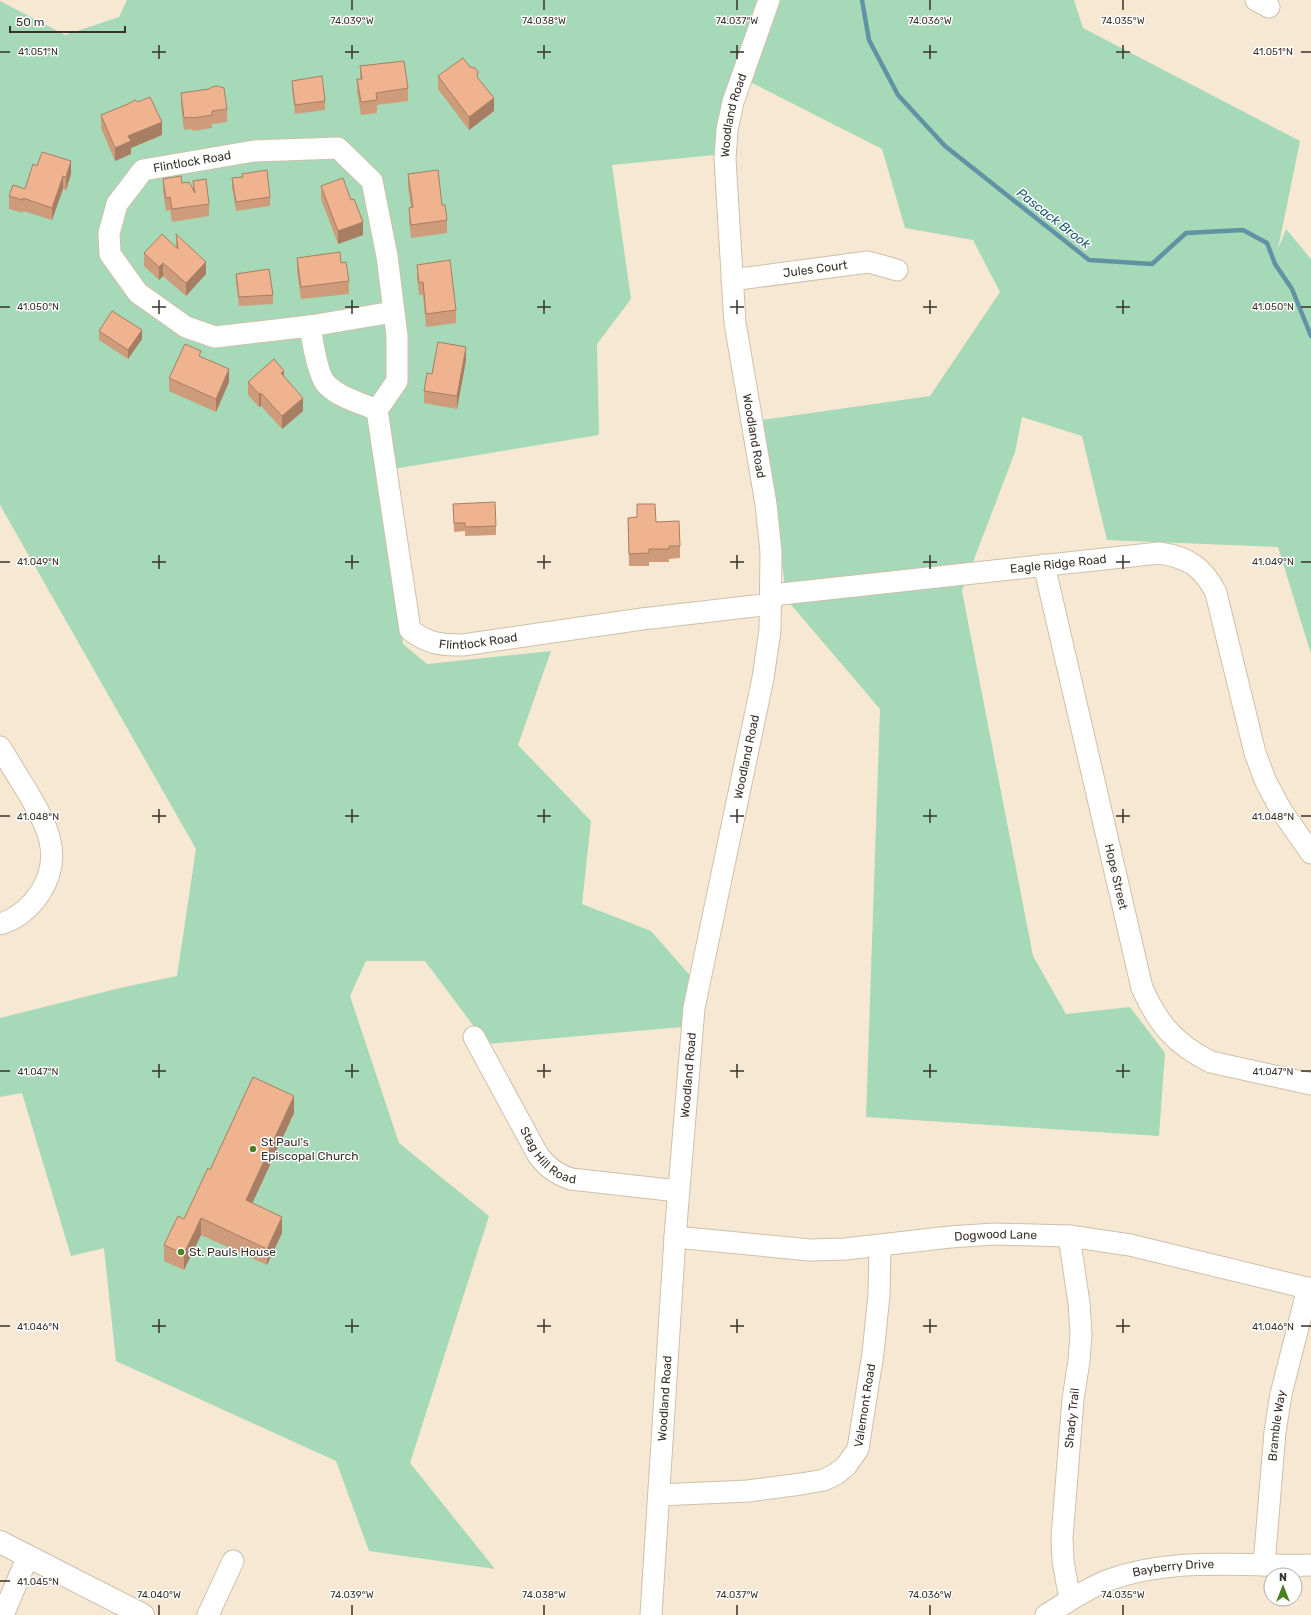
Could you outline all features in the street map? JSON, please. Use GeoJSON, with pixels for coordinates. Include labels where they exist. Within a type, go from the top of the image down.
{"type":"FeatureCollection","features":[{"type":"Feature","properties":{"kind":"main road"},"geometry":{"type":"LineString","coordinates":[[0,1542],[143,1615]]}},
{"type":"Feature","properties":{"kind":"street","name":"Woodland Road"},"geometry":{"type":"LineString","coordinates":[[651,1615],[678,1191],[694,1008],[763,678],[771,600],[771,552],[766,504],[735,323],[725,158],[727,130],[733,102],[770,0]]}},
{"type":"Feature","properties":{"kind":"street","name":"Flintlock Road"},"geometry":{"type":"LineString","coordinates":[[393,312],[310,326],[215,337],[186,327],[138,293],[110,254],[110,233],[117,204],[143,170],[254,151],[338,148],[372,182],[387,256],[397,336],[397,381],[377,410],[410,630],[422,639],[437,645],[463,645],[771,600]]}},
{"type":"Feature","properties":{"kind":"street","name":"Jules Court"},"geometry":{"type":"LineString","coordinates":[[732,280],[868,262],[897,270]]}},
{"type":"Feature","properties":{"kind":"street"},"geometry":{"type":"LineString","coordinates":[[310,326],[317,360],[326,385],[349,399],[377,410]]}},
{"type":"Feature","properties":{"kind":"street","name":"Eagle Ridge Road"},"geometry":{"type":"LineString","coordinates":[[771,600],[1044,565],[1159,553],[1174,555],[1187,560],[1198,567],[1209,579],[1216,593],[1255,753],[1266,782],[1281,810],[1311,854]]}},
{"type":"Feature","properties":{"kind":"street","name":"Hope Street"},"geometry":{"type":"LineString","coordinates":[[1044,565],[1142,988],[1152,1009],[1163,1026],[1178,1041],[1196,1055],[1212,1062],[1311,1084]]}},
{"type":"Feature","properties":{"kind":"street"},"geometry":{"type":"LineString","coordinates":[[0,747],[45,821],[50,837],[52,854],[50,870],[44,886],[35,901],[23,913],[0,924]]}},
{"type":"Feature","properties":{"kind":"street","name":"Stag Hill Road"},"geometry":{"type":"LineString","coordinates":[[474,1038],[538,1155],[546,1165],[558,1175],[571,1180],[678,1191]]}},
{"type":"Feature","properties":{"kind":"street","name":"Dogwood Lane"},"geometry":{"type":"LineString","coordinates":[[675,1237],[810,1250],[880,1246],[950,1237],[994,1234],[1069,1236],[1130,1245],[1309,1289]]}},
{"type":"Feature","properties":{"kind":"street","name":"Shady Trail"},"geometry":{"type":"LineString","coordinates":[[1069,1236],[1081,1334],[1079,1361],[1073,1399],[1062,1538],[1063,1561],[1070,1600]]}},
{"type":"Feature","properties":{"kind":"street","name":"Valemont Road"},"geometry":{"type":"LineString","coordinates":[[659,1495],[748,1491],[801,1484],[824,1480],[836,1474],[846,1466],[858,1449],[873,1353],[879,1295],[880,1246]]}},
{"type":"Feature","properties":{"kind":"street","name":"Bramble Way"},"geometry":{"type":"LineString","coordinates":[[1264,1565],[1275,1432],[1281,1394],[1309,1289]]}},
{"type":"Feature","properties":{"kind":"street"},"geometry":{"type":"LineString","coordinates":[[3,1615],[28,1556]]}},
{"type":"Feature","properties":{"kind":"street"},"geometry":{"type":"LineString","coordinates":[[208,1615],[233,1561]]}},
{"type":"Feature","properties":{"kind":"street","name":"Bayberry Drive"},"geometry":{"type":"LineString","coordinates":[[1046,1615],[1070,1600],[1109,1580],[1156,1568],[1191,1564],[1311,1566]]}},
{"type":"Feature","properties":{"kind":"green space"},"geometry":{"type":"Polygon","coordinates":[[[127,0],[1074,0],[1083,28],[1300,141],[1278,249],[1286,229],[1311,259],[1311,654],[1278,547],[1107,540],[1082,436],[1022,417],[1015,452],[962,591],[1033,956],[1066,1014],[1130,1007],[1165,1053],[1159,1136],[866,1117],[880,709],[787,600],[762,420],[930,396],[1000,292],[973,240],[905,228],[882,149],[750,82],[725,154],[612,165],[631,299],[597,344],[599,435],[381,471],[403,644],[427,664],[551,651],[518,745],[591,821],[582,904],[651,931],[700,987],[694,1026],[487,1044],[425,961],[366,961],[350,996],[399,1143],[489,1216],[410,1463],[495,1569],[369,1551],[336,1461],[116,1361],[104,1248],[71,1256],[22,1093],[0,1097],[0,1018],[120,988],[177,976],[196,849],[0,505],[0,1],[65,35],[119,17],[127,0]]]}},
{"type":"Feature","properties":{"kind":"building"},"geometry":{"type":"Polygon","coordinates":[[[463,58],[470,67],[475,68],[478,72],[477,77],[494,98],[469,117],[438,76],[463,58]]]}},
{"type":"Feature","properties":{"kind":"building"},"geometry":{"type":"Polygon","coordinates":[[[404,61],[408,88],[376,93],[377,100],[361,102],[357,79],[362,79],[360,66],[404,61]]]}},
{"type":"Feature","properties":{"kind":"building"},"geometry":{"type":"Polygon","coordinates":[[[322,76],[325,101],[295,105],[292,81],[322,76]]]}},
{"type":"Feature","properties":{"kind":"building"},"geometry":{"type":"Polygon","coordinates":[[[217,86],[224,88],[227,109],[212,111],[212,115],[184,118],[181,93],[209,89],[217,86]]]}},
{"type":"Feature","properties":{"kind":"building"},"geometry":{"type":"Polygon","coordinates":[[[150,97],[162,122],[128,136],[131,141],[115,148],[101,115],[135,100],[138,102],[150,97]]]}},
{"type":"Feature","properties":{"kind":"building"},"geometry":{"type":"Polygon","coordinates":[[[42,152],[71,161],[66,177],[63,176],[52,208],[23,198],[23,200],[9,196],[13,185],[25,189],[33,164],[37,166],[42,152]]]}},
{"type":"Feature","properties":{"kind":"building"},"geometry":{"type":"Polygon","coordinates":[[[267,170],[270,197],[236,202],[232,178],[243,177],[242,174],[267,170]]]}},
{"type":"Feature","properties":{"kind":"building"},"geometry":{"type":"Polygon","coordinates":[[[438,170],[442,205],[445,205],[447,220],[411,225],[409,208],[413,207],[408,174],[438,170]]]}},
{"type":"Feature","properties":{"kind":"building"},"geometry":{"type":"Polygon","coordinates":[[[181,176],[182,183],[189,182],[195,193],[193,181],[206,179],[209,204],[172,209],[170,197],[166,198],[163,179],[181,176]]]}},
{"type":"Feature","properties":{"kind":"building"},"geometry":{"type":"Polygon","coordinates":[[[343,178],[351,200],[354,199],[363,222],[338,231],[321,186],[343,178]]]}},
{"type":"Feature","properties":{"kind":"building"},"geometry":{"type":"Polygon","coordinates":[[[162,234],[178,249],[176,234],[206,262],[186,283],[163,263],[159,267],[144,253],[162,234]]]}},
{"type":"Feature","properties":{"kind":"building"},"geometry":{"type":"Polygon","coordinates":[[[340,252],[341,263],[346,262],[349,281],[301,287],[297,258],[340,252]]]}},
{"type":"Feature","properties":{"kind":"building"},"geometry":{"type":"Polygon","coordinates":[[[450,260],[456,310],[426,314],[423,282],[419,283],[417,265],[450,260]]]}},
{"type":"Feature","properties":{"kind":"building"},"geometry":{"type":"Polygon","coordinates":[[[269,269],[273,295],[239,297],[236,274],[269,269]]]}},
{"type":"Feature","properties":{"kind":"building"},"geometry":{"type":"Polygon","coordinates":[[[112,311],[142,330],[128,350],[99,331],[112,311]]]}},
{"type":"Feature","properties":{"kind":"building"},"geometry":{"type":"Polygon","coordinates":[[[438,342],[466,347],[457,396],[424,391],[427,373],[432,374],[438,342]]]}},
{"type":"Feature","properties":{"kind":"building"},"geometry":{"type":"Polygon","coordinates":[[[185,344],[201,351],[199,356],[229,369],[216,399],[169,378],[185,344]]]}},
{"type":"Feature","properties":{"kind":"building"},"geometry":{"type":"Polygon","coordinates":[[[274,359],[284,371],[281,373],[303,398],[282,416],[261,393],[259,394],[248,382],[274,359]]]}},
{"type":"Feature","properties":{"kind":"building"},"geometry":{"type":"Polygon","coordinates":[[[495,502],[496,526],[465,527],[465,523],[454,523],[453,504],[495,502]]]}},
{"type":"Feature","properties":{"kind":"building"},"geometry":{"type":"Polygon","coordinates":[[[637,504],[655,504],[656,522],[679,521],[680,546],[669,546],[669,549],[649,549],[649,553],[629,554],[628,518],[637,517],[637,504]]]}},
{"type":"Feature","properties":{"kind":"building","name":"St Paul's Episcopal Church"},"geometry":{"type":"Polygon","coordinates":[[[253,1077],[294,1096],[246,1200],[282,1217],[267,1249],[201,1218],[184,1254],[164,1245],[178,1216],[184,1219],[208,1168],[210,1170],[253,1077]]]}},
{"type":"Feature","properties":{"kind":"waterway","name":"Pascack Brook"},"geometry":{"type":"LineString","coordinates":[[862,0],[869,40],[898,95],[945,146],[1089,260],[1152,264],[1186,233],[1243,230],[1267,243],[1275,264],[1292,289],[1311,336]]}},
{"type":"Feature","properties":{"kind":"place","name":"St Paul's Episcopal Church"},"geometry":{"type":"Point","coordinates":[253,1149]}},
{"type":"Feature","properties":{"kind":"place","name":"St. Pauls House"},"geometry":{"type":"Point","coordinates":[181,1252]}}]}
